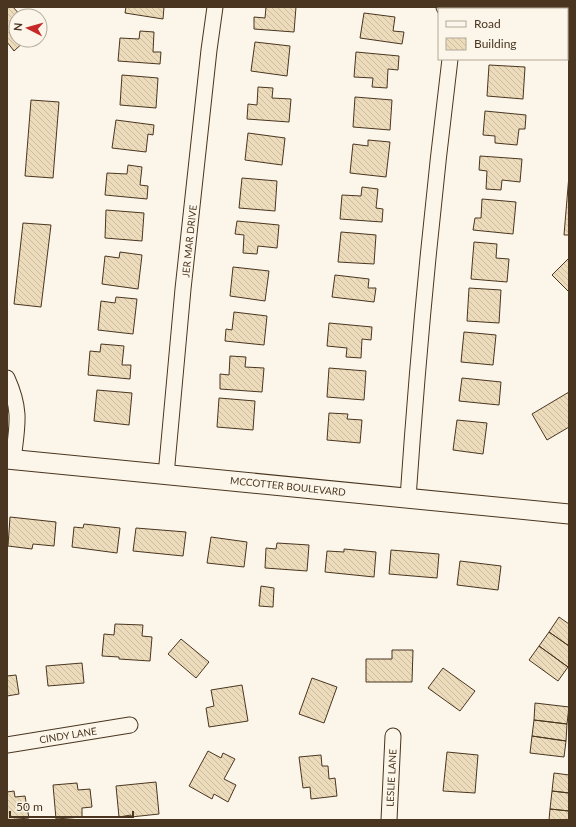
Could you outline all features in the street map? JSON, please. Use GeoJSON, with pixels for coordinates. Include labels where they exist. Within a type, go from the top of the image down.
{"type":"FeatureCollection","features":[{"type":"Feature","properties":{"kind":"street","name":"JER MAR DRIVE"},"geometry":{"type":"LineString","coordinates":[[166,475],[184,282],[215,7]]}},
{"type":"Feature","properties":{"kind":"street"},"geometry":{"type":"LineString","coordinates":[[408,498],[436,175],[450,60]]}},
{"type":"Feature","properties":{"kind":"street"},"geometry":{"type":"LineString","coordinates":[[7,378],[17,404],[18,419],[10,459]]}},
{"type":"Feature","properties":{"kind":"street","name":"MCCOTTER BOULEVARD"},"geometry":{"type":"LineString","coordinates":[[10,459],[569,514]]}},
{"type":"Feature","properties":{"kind":"street","name":"CINDY LANE"},"geometry":{"type":"LineString","coordinates":[[7,745],[130,725]]}},
{"type":"Feature","properties":{"kind":"street","name":"LESLIE LANE"},"geometry":{"type":"LineString","coordinates":[[389,820],[393,736]]}},
{"type":"Feature","properties":{"kind":"building"},"geometry":{"type":"Polygon","coordinates":[[[7,7],[13,7],[14,8],[8,8],[8,43],[7,7]]]}},
{"type":"Feature","properties":{"kind":"building"},"geometry":{"type":"Polygon","coordinates":[[[126,7],[164,7],[163,19],[125,13],[126,7]]]}},
{"type":"Feature","properties":{"kind":"building"},"geometry":{"type":"Polygon","coordinates":[[[266,7],[296,7],[294,32],[254,29],[254,17],[265,18],[266,7]]]}},
{"type":"Feature","properties":{"kind":"building"},"geometry":{"type":"Polygon","coordinates":[[[496,7],[523,7],[512,8],[496,7]]]}},
{"type":"Feature","properties":{"kind":"building"},"geometry":{"type":"Polygon","coordinates":[[[364,13],[395,17],[393,31],[404,32],[402,44],[360,38],[364,13]]]}},
{"type":"Feature","properties":{"kind":"building"},"geometry":{"type":"Polygon","coordinates":[[[140,31],[154,32],[153,52],[161,52],[160,64],[118,61],[120,38],[139,39],[140,31]]]}},
{"type":"Feature","properties":{"kind":"building"},"geometry":{"type":"Polygon","coordinates":[[[255,42],[290,46],[287,76],[251,71],[255,42]]]}},
{"type":"Feature","properties":{"kind":"building"},"geometry":{"type":"Polygon","coordinates":[[[356,52],[399,56],[398,70],[388,69],[387,88],[372,87],[373,78],[354,77],[356,52]]]}},
{"type":"Feature","properties":{"kind":"building"},"geometry":{"type":"Polygon","coordinates":[[[489,65],[525,67],[523,99],[487,96],[489,65]]]}},
{"type":"Feature","properties":{"kind":"building"},"geometry":{"type":"Polygon","coordinates":[[[122,75],[158,78],[156,108],[120,105],[122,75]]]}},
{"type":"Feature","properties":{"kind":"building"},"geometry":{"type":"Polygon","coordinates":[[[258,87],[273,88],[272,98],[291,99],[289,122],[247,119],[248,104],[257,105],[258,87]]]}},
{"type":"Feature","properties":{"kind":"building"},"geometry":{"type":"Polygon","coordinates":[[[355,97],[392,100],[390,130],[353,127],[355,97]]]}},
{"type":"Feature","properties":{"kind":"building"},"geometry":{"type":"Polygon","coordinates":[[[31,100],[59,102],[53,178],[25,176],[31,100]]]}},
{"type":"Feature","properties":{"kind":"building"},"geometry":{"type":"Polygon","coordinates":[[[485,111],[526,115],[525,129],[519,129],[517,145],[495,143],[495,136],[483,135],[485,111]]]}},
{"type":"Feature","properties":{"kind":"building"},"geometry":{"type":"Polygon","coordinates":[[[116,120],[154,125],[153,135],[148,134],[146,152],[112,148],[116,120]]]}},
{"type":"Feature","properties":{"kind":"building"},"geometry":{"type":"Polygon","coordinates":[[[248,133],[285,138],[282,165],[245,160],[248,133]]]}},
{"type":"Feature","properties":{"kind":"building"},"geometry":{"type":"Polygon","coordinates":[[[368,140],[390,142],[386,177],[350,173],[353,144],[368,146],[368,140]]]}},
{"type":"Feature","properties":{"kind":"building"},"geometry":{"type":"Polygon","coordinates":[[[480,156],[522,159],[520,182],[502,180],[501,190],[486,189],[487,171],[479,170],[480,156]]]}},
{"type":"Feature","properties":{"kind":"building"},"geometry":{"type":"Polygon","coordinates":[[[128,165],[142,167],[140,185],[148,186],[147,199],[105,195],[107,173],[127,174],[128,165]]]}},
{"type":"Feature","properties":{"kind":"building"},"geometry":{"type":"Polygon","coordinates":[[[569,175],[569,235],[564,235],[569,175]]]}},
{"type":"Feature","properties":{"kind":"building"},"geometry":{"type":"Polygon","coordinates":[[[242,178],[277,181],[275,211],[239,208],[242,178]]]}},
{"type":"Feature","properties":{"kind":"building"},"geometry":{"type":"Polygon","coordinates":[[[362,187],[378,189],[376,208],[383,209],[382,222],[340,219],[342,195],[361,196],[362,187]]]}},
{"type":"Feature","properties":{"kind":"building"},"geometry":{"type":"Polygon","coordinates":[[[482,199],[516,202],[513,234],[473,230],[475,218],[481,218],[482,199]]]}},
{"type":"Feature","properties":{"kind":"building"},"geometry":{"type":"Polygon","coordinates":[[[106,210],[144,213],[142,241],[105,238],[106,210]]]}},
{"type":"Feature","properties":{"kind":"building"},"geometry":{"type":"Polygon","coordinates":[[[237,221],[279,225],[277,248],[258,246],[257,254],[243,253],[244,235],[235,234],[237,221]]]}},
{"type":"Feature","properties":{"kind":"building"},"geometry":{"type":"Polygon","coordinates":[[[23,223],[51,225],[41,307],[14,304],[23,223]]]}},
{"type":"Feature","properties":{"kind":"building"},"geometry":{"type":"Polygon","coordinates":[[[341,232],[376,235],[374,264],[338,262],[341,232]]]}},
{"type":"Feature","properties":{"kind":"building"},"geometry":{"type":"Polygon","coordinates":[[[474,242],[497,244],[496,258],[509,259],[507,282],[471,279],[474,242]]]}},
{"type":"Feature","properties":{"kind":"building"},"geometry":{"type":"Polygon","coordinates":[[[120,252],[142,255],[138,289],[102,284],[105,256],[119,258],[120,252]]]}},
{"type":"Feature","properties":{"kind":"building"},"geometry":{"type":"Polygon","coordinates":[[[569,258],[569,292],[552,275],[569,258]]]}},
{"type":"Feature","properties":{"kind":"building"},"geometry":{"type":"Polygon","coordinates":[[[233,267],[269,271],[265,301],[230,296],[233,267]]]}},
{"type":"Feature","properties":{"kind":"building"},"geometry":{"type":"Polygon","coordinates":[[[335,275],[369,279],[368,288],[376,288],[374,302],[332,297],[335,275]]]}},
{"type":"Feature","properties":{"kind":"building"},"geometry":{"type":"Polygon","coordinates":[[[469,288],[501,290],[499,323],[467,321],[469,288]]]}},
{"type":"Feature","properties":{"kind":"building"},"geometry":{"type":"Polygon","coordinates":[[[116,297],[137,299],[133,334],[98,330],[101,301],[115,303],[116,297]]]}},
{"type":"Feature","properties":{"kind":"building"},"geometry":{"type":"Polygon","coordinates":[[[234,312],[267,316],[264,345],[225,341],[226,329],[232,330],[234,312]]]}},
{"type":"Feature","properties":{"kind":"building"},"geometry":{"type":"Polygon","coordinates":[[[329,323],[372,327],[371,340],[362,339],[361,358],[346,357],[347,348],[327,346],[329,323]]]}},
{"type":"Feature","properties":{"kind":"building"},"geometry":{"type":"Polygon","coordinates":[[[464,332],[496,335],[493,365],[461,362],[464,332]]]}},
{"type":"Feature","properties":{"kind":"building"},"geometry":{"type":"Polygon","coordinates":[[[101,344],[124,346],[122,365],[131,365],[130,379],[88,375],[90,351],[100,352],[101,344]]]}},
{"type":"Feature","properties":{"kind":"building"},"geometry":{"type":"Polygon","coordinates":[[[230,356],[246,357],[245,367],[264,368],[262,392],[220,389],[220,374],[229,375],[230,356]]]}},
{"type":"Feature","properties":{"kind":"building"},"geometry":{"type":"Polygon","coordinates":[[[329,368],[366,371],[364,400],[327,397],[329,368]]]}},
{"type":"Feature","properties":{"kind":"building"},"geometry":{"type":"Polygon","coordinates":[[[462,378],[501,382],[499,405],[459,401],[462,378]]]}},
{"type":"Feature","properties":{"kind":"building"},"geometry":{"type":"Polygon","coordinates":[[[97,390],[132,393],[129,425],[94,421],[97,390]]]}},
{"type":"Feature","properties":{"kind":"building"},"geometry":{"type":"Polygon","coordinates":[[[569,392],[569,427],[547,440],[532,414],[569,392]]]}},
{"type":"Feature","properties":{"kind":"building"},"geometry":{"type":"Polygon","coordinates":[[[219,398],[255,401],[253,430],[217,427],[219,398]]]}},
{"type":"Feature","properties":{"kind":"building"},"geometry":{"type":"Polygon","coordinates":[[[329,413],[348,414],[347,419],[362,420],[360,443],[327,440],[329,413]]]}},
{"type":"Feature","properties":{"kind":"building"},"geometry":{"type":"Polygon","coordinates":[[[457,420],[487,423],[483,454],[453,450],[457,420]]]}},
{"type":"Feature","properties":{"kind":"building"},"geometry":{"type":"Polygon","coordinates":[[[10,517],[56,522],[54,546],[33,544],[32,549],[8,546],[10,517]]]}},
{"type":"Feature","properties":{"kind":"building"},"geometry":{"type":"Polygon","coordinates":[[[84,524],[120,528],[117,553],[72,547],[74,527],[83,528],[84,524]]]}},
{"type":"Feature","properties":{"kind":"building"},"geometry":{"type":"Polygon","coordinates":[[[136,528],[186,532],[183,556],[133,551],[136,528]]]}},
{"type":"Feature","properties":{"kind":"building"},"geometry":{"type":"Polygon","coordinates":[[[211,537],[247,542],[244,567],[207,563],[211,537]]]}},
{"type":"Feature","properties":{"kind":"building"},"geometry":{"type":"Polygon","coordinates":[[[277,543],[309,545],[307,571],[265,568],[266,548],[276,549],[277,543]]]}},
{"type":"Feature","properties":{"kind":"building"},"geometry":{"type":"Polygon","coordinates":[[[344,549],[376,552],[374,577],[325,572],[327,551],[344,552],[344,549]]]}},
{"type":"Feature","properties":{"kind":"building"},"geometry":{"type":"Polygon","coordinates":[[[391,550],[439,554],[437,578],[389,574],[391,550]]]}},
{"type":"Feature","properties":{"kind":"building"},"geometry":{"type":"Polygon","coordinates":[[[460,561],[501,566],[498,590],[457,585],[460,561]]]}},
{"type":"Feature","properties":{"kind":"building"},"geometry":{"type":"Polygon","coordinates":[[[261,586],[274,588],[273,607],[259,606],[261,586]]]}},
{"type":"Feature","properties":{"kind":"building"},"geometry":{"type":"Polygon","coordinates":[[[559,617],[569,624],[569,646],[549,632],[559,617]]]}},
{"type":"Feature","properties":{"kind":"building"},"geometry":{"type":"Polygon","coordinates":[[[115,624],[143,625],[142,636],[152,637],[150,661],[119,659],[119,657],[102,656],[104,634],[114,635],[115,624]]]}},
{"type":"Feature","properties":{"kind":"building"},"geometry":{"type":"Polygon","coordinates":[[[549,632],[569,646],[568,667],[539,646],[549,632]]]}},
{"type":"Feature","properties":{"kind":"building"},"geometry":{"type":"Polygon","coordinates":[[[181,639],[209,662],[196,678],[168,654],[181,639]]]}},
{"type":"Feature","properties":{"kind":"building"},"geometry":{"type":"Polygon","coordinates":[[[539,646],[568,667],[558,681],[529,660],[539,646]]]}},
{"type":"Feature","properties":{"kind":"building"},"geometry":{"type":"Polygon","coordinates":[[[392,650],[413,650],[412,682],[366,682],[366,659],[392,659],[392,650]]]}},
{"type":"Feature","properties":{"kind":"building"},"geometry":{"type":"Polygon","coordinates":[[[82,663],[84,683],[48,686],[46,666],[82,663]]]}},
{"type":"Feature","properties":{"kind":"building"},"geometry":{"type":"Polygon","coordinates":[[[443,668],[475,691],[460,711],[428,688],[443,668]]]}},
{"type":"Feature","properties":{"kind":"building"},"geometry":{"type":"Polygon","coordinates":[[[16,675],[19,694],[7,696],[7,676],[16,675]]]}},
{"type":"Feature","properties":{"kind":"building"},"geometry":{"type":"Polygon","coordinates":[[[312,678],[337,687],[324,723],[299,714],[312,678]]]}},
{"type":"Feature","properties":{"kind":"building"},"geometry":{"type":"Polygon","coordinates":[[[242,685],[248,721],[209,727],[206,708],[214,706],[211,690],[242,685]]]}},
{"type":"Feature","properties":{"kind":"building"},"geometry":{"type":"Polygon","coordinates":[[[535,703],[569,707],[567,724],[534,720],[535,703]]]}},
{"type":"Feature","properties":{"kind":"building"},"geometry":{"type":"Polygon","coordinates":[[[534,720],[567,724],[566,741],[532,736],[534,720]]]}},
{"type":"Feature","properties":{"kind":"building"},"geometry":{"type":"Polygon","coordinates":[[[532,736],[566,741],[564,757],[530,753],[532,736]]]}},
{"type":"Feature","properties":{"kind":"building"},"geometry":{"type":"Polygon","coordinates":[[[208,751],[221,758],[223,753],[235,759],[224,779],[236,785],[228,802],[214,794],[212,799],[189,786],[208,751]]]}},
{"type":"Feature","properties":{"kind":"building"},"geometry":{"type":"Polygon","coordinates":[[[447,752],[478,755],[475,793],[443,791],[447,752]]]}},
{"type":"Feature","properties":{"kind":"building"},"geometry":{"type":"Polygon","coordinates":[[[321,755],[322,766],[328,766],[329,779],[335,778],[337,796],[311,799],[310,787],[303,788],[299,757],[321,755]]]}},
{"type":"Feature","properties":{"kind":"building"},"geometry":{"type":"Polygon","coordinates":[[[554,773],[569,775],[569,793],[552,791],[554,773]]]}},
{"type":"Feature","properties":{"kind":"building"},"geometry":{"type":"Polygon","coordinates":[[[156,782],[159,814],[119,817],[116,786],[156,782]]]}},
{"type":"Feature","properties":{"kind":"building"},"geometry":{"type":"Polygon","coordinates":[[[77,783],[78,790],[90,789],[92,807],[82,808],[82,817],[56,819],[53,785],[77,783]]]}},
{"type":"Feature","properties":{"kind":"building"},"geometry":{"type":"Polygon","coordinates":[[[14,791],[15,797],[25,796],[29,818],[7,820],[7,792],[14,791]]]}},
{"type":"Feature","properties":{"kind":"building"},"geometry":{"type":"Polygon","coordinates":[[[552,791],[569,793],[569,811],[550,809],[552,791]]]}},
{"type":"Feature","properties":{"kind":"building"},"geometry":{"type":"Polygon","coordinates":[[[550,809],[569,811],[569,820],[549,820],[550,809]]]}}]}
